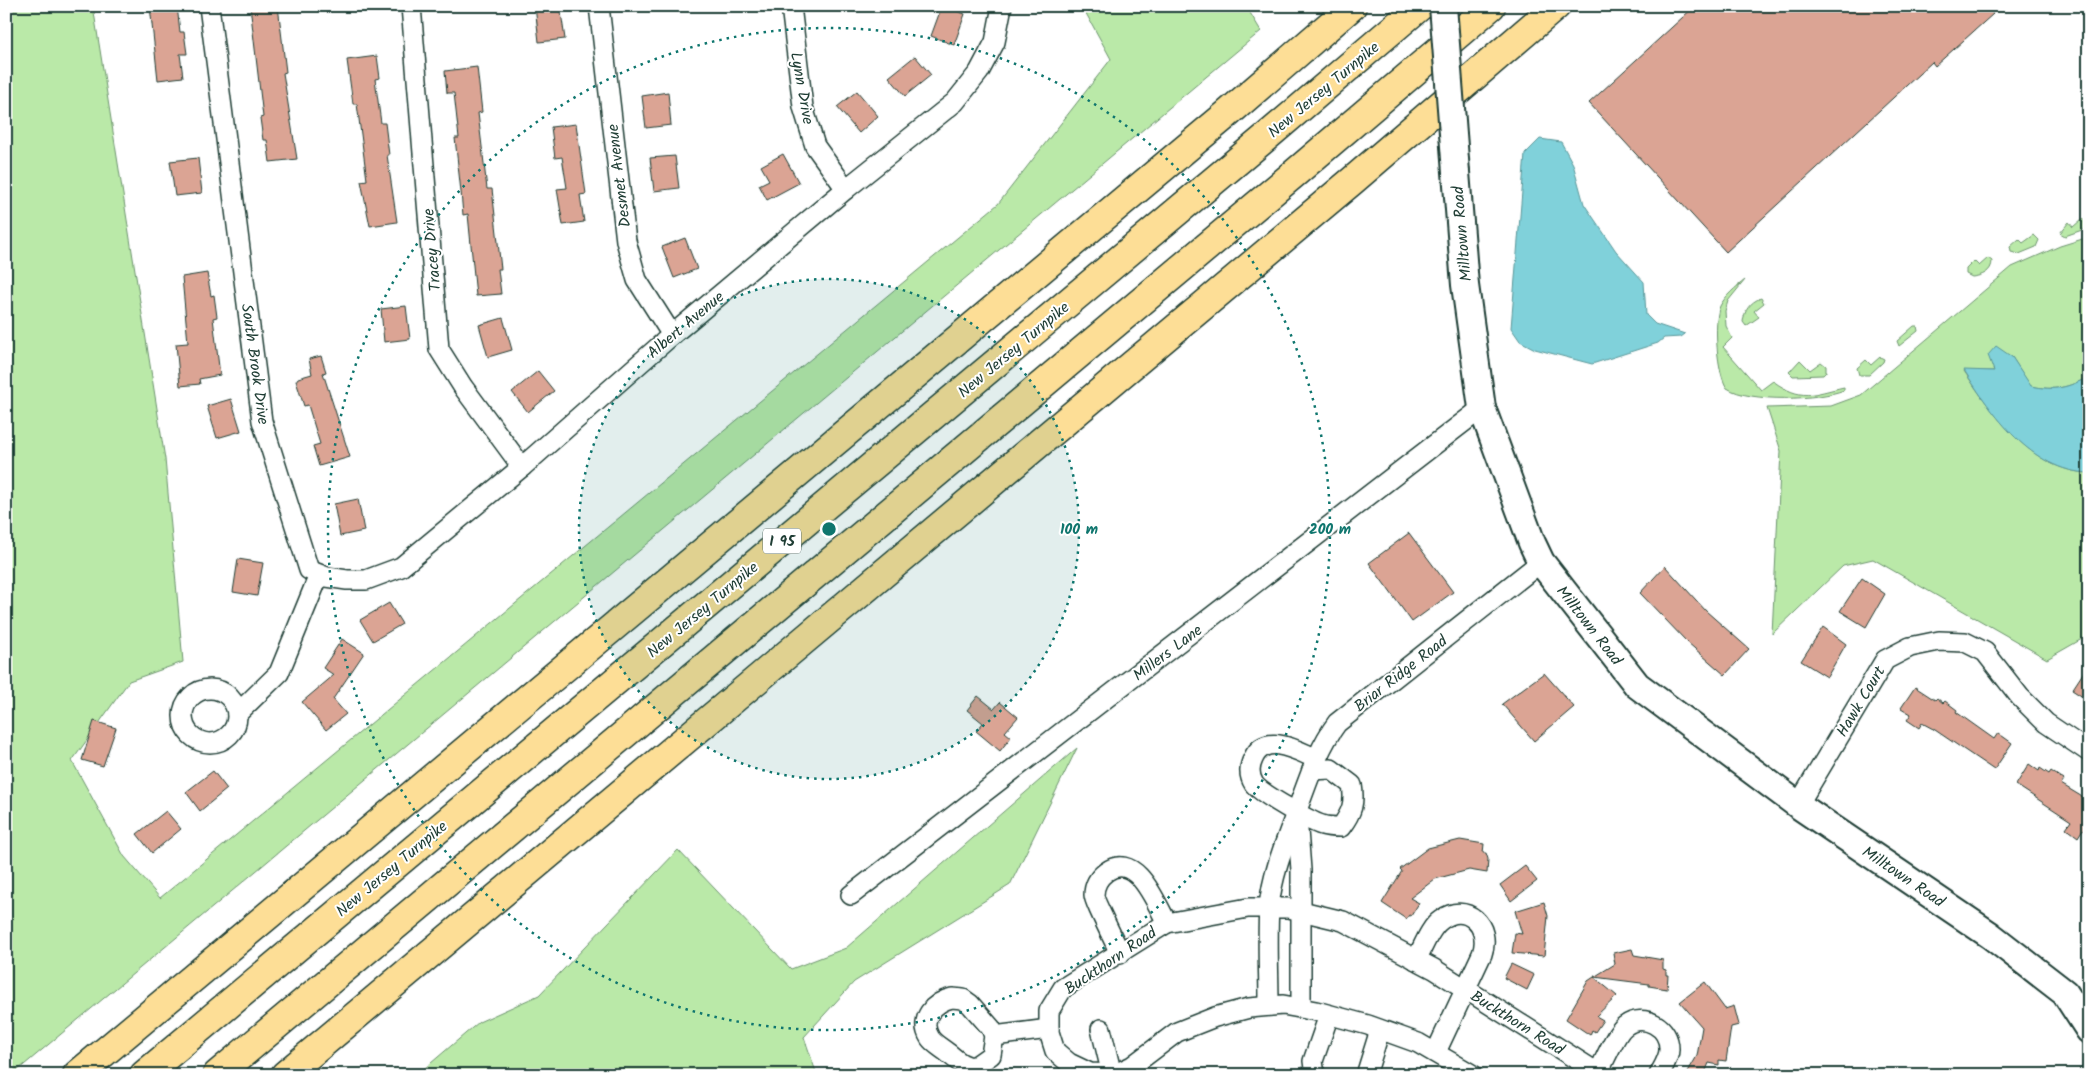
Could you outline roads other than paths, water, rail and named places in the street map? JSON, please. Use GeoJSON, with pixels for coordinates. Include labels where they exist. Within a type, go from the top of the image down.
{"type":"FeatureCollection","features":[{"type":"Feature","properties":{"kind":"highway","name":"I 95"},"geometry":{"type":"LineString","coordinates":[[77,1075],[1226,115],[1352,6]]}},
{"type":"Feature","properties":{"kind":"highway","name":"New Jersey Turnpike"},"geometry":{"type":"LineString","coordinates":[[144,1075],[1265,138],[1420,6]]}},
{"type":"Feature","properties":{"kind":"highway"},"geometry":{"type":"LineString","coordinates":[[217,1075],[1302,167],[1491,6]]}},
{"type":"Feature","properties":{"kind":"highway"},"geometry":{"type":"LineString","coordinates":[[285,1075],[1352,181],[1556,6]]}},
{"type":"Feature","properties":{"kind":"street","name":"South Brook Drive"},"geometry":{"type":"LineString","coordinates":[[209,6],[262,421],[309,570],[319,575]]}},
{"type":"Feature","properties":{"kind":"street","name":"Tracey Drive"},"geometry":{"type":"LineString","coordinates":[[411,6],[439,349],[463,387],[522,467]]}},
{"type":"Feature","properties":{"kind":"street","name":"Desmet Avenue"},"geometry":{"type":"LineString","coordinates":[[599,6],[626,241],[637,280],[672,334]]}},
{"type":"Feature","properties":{"kind":"street","name":"Lynn Drive"},"geometry":{"type":"LineString","coordinates":[[791,6],[803,107],[815,146],[846,190]]}},
{"type":"Feature","properties":{"kind":"street","name":"Albert Avenue"},"geometry":{"type":"LineString","coordinates":[[319,575],[347,580],[366,580],[401,567],[522,467],[672,334],[955,102],[979,72],[995,42],[1002,6]]}},
{"type":"Feature","properties":{"kind":"street","name":"Milltown Road"},"geometry":{"type":"LineString","coordinates":[[1443,6],[1465,285],[1482,408],[1532,543],[1541,562],[1637,685],[1798,805],[1990,935],[2065,993],[2089,1030]]}},
{"type":"Feature","properties":{"kind":"street","name":"Millers Lane"},"geometry":{"type":"LineString","coordinates":[[851,895],[1482,408]]}},
{"type":"Feature","properties":{"kind":"street","name":"Briar Ridge Road"},"geometry":{"type":"LineString","coordinates":[[1269,1006],[1269,907],[1280,856],[1326,738],[1337,723],[1541,562]]}},
{"type":"Feature","properties":{"kind":"street"},"geometry":{"type":"LineString","coordinates":[[237,714],[279,673],[319,575]]}},
{"type":"Feature","properties":{"kind":"street","name":"Hawk Court"},"geometry":{"type":"LineString","coordinates":[[1798,805],[1885,660],[1910,647],[1938,641],[1965,642],[1985,652],[2020,697],[2046,723],[2089,752]]}},
{"type":"Feature","properties":{"kind":"street"},"geometry":{"type":"LineString","coordinates":[[1270,744],[1281,744],[1314,765],[1331,769],[1352,785],[1354,801],[1352,813],[1341,827],[1322,825],[1296,813],[1255,786],[1250,776],[1250,765],[1254,755],[1270,744]]}},
{"type":"Feature","properties":{"kind":"street","name":"Briar Ridge Road"},"geometry":{"type":"LineString","coordinates":[[1296,813],[1301,870],[1301,1008]]}},
{"type":"Feature","properties":{"kind":"street"},"geometry":{"type":"LineString","coordinates":[[1120,954],[1094,896],[1095,885],[1101,876],[1110,869],[1129,868],[1142,879],[1167,923]]}},
{"type":"Feature","properties":{"kind":"street","name":"Buckthorn Road"},"geometry":{"type":"LineString","coordinates":[[1473,1075],[1418,1043],[1329,1015],[1283,1006],[1249,1008],[1215,1016],[1185,1029],[1144,1067],[1132,1066],[1112,1074],[1090,1073],[1069,1063],[1055,1051],[1049,1029],[1049,1011],[1063,988],[1167,923],[1208,914],[1269,907],[1302,910],[1343,921],[1416,960],[1599,1074]]}},
{"type":"Feature","properties":{"kind":"street"},"geometry":{"type":"LineString","coordinates":[[1416,960],[1439,920],[1449,915],[1460,913],[1471,917],[1480,924],[1484,934],[1485,946],[1436,1052]]}},
{"type":"Feature","properties":{"kind":"street"},"geometry":{"type":"LineString","coordinates":[[1315,1075],[1313,1061],[1329,1015]]}},
{"type":"Feature","properties":{"kind":"street"},"geometry":{"type":"LineString","coordinates":[[1599,1074],[1623,1027],[1633,1021],[1645,1020],[1656,1024],[1668,1039],[1668,1058],[1659,1075]]}},
{"type":"Feature","properties":{"kind":"street"},"geometry":{"type":"LineString","coordinates":[[994,1036],[1049,1029]]}},
{"type":"Feature","properties":{"kind":"street"},"geometry":{"type":"LineString","coordinates":[[1101,1029],[1112,1074]]}},
{"type":"Feature","properties":{"kind":"street"},"geometry":{"type":"LineString","coordinates":[[1366,1075],[1380,1030]]}},
{"type":"Feature","properties":{"kind":"water"},"geometry":{"type":"Polygon","coordinates":[[[1540,139],[1561,142],[1573,164],[1584,204],[1616,251],[1644,282],[1646,315],[1655,324],[1685,334],[1681,337],[1664,338],[1658,343],[1592,364],[1535,349],[1520,341],[1511,328],[1525,154],[1540,139]]]}},
{"type":"Feature","properties":{"kind":"water"},"geometry":{"type":"Polygon","coordinates":[[[1996,346],[2012,357],[2031,386],[2061,388],[2089,377],[2089,473],[2068,470],[2049,462],[2031,451],[2015,437],[1987,404],[1964,370],[1994,371],[1988,355],[1996,346]]]}}]}
